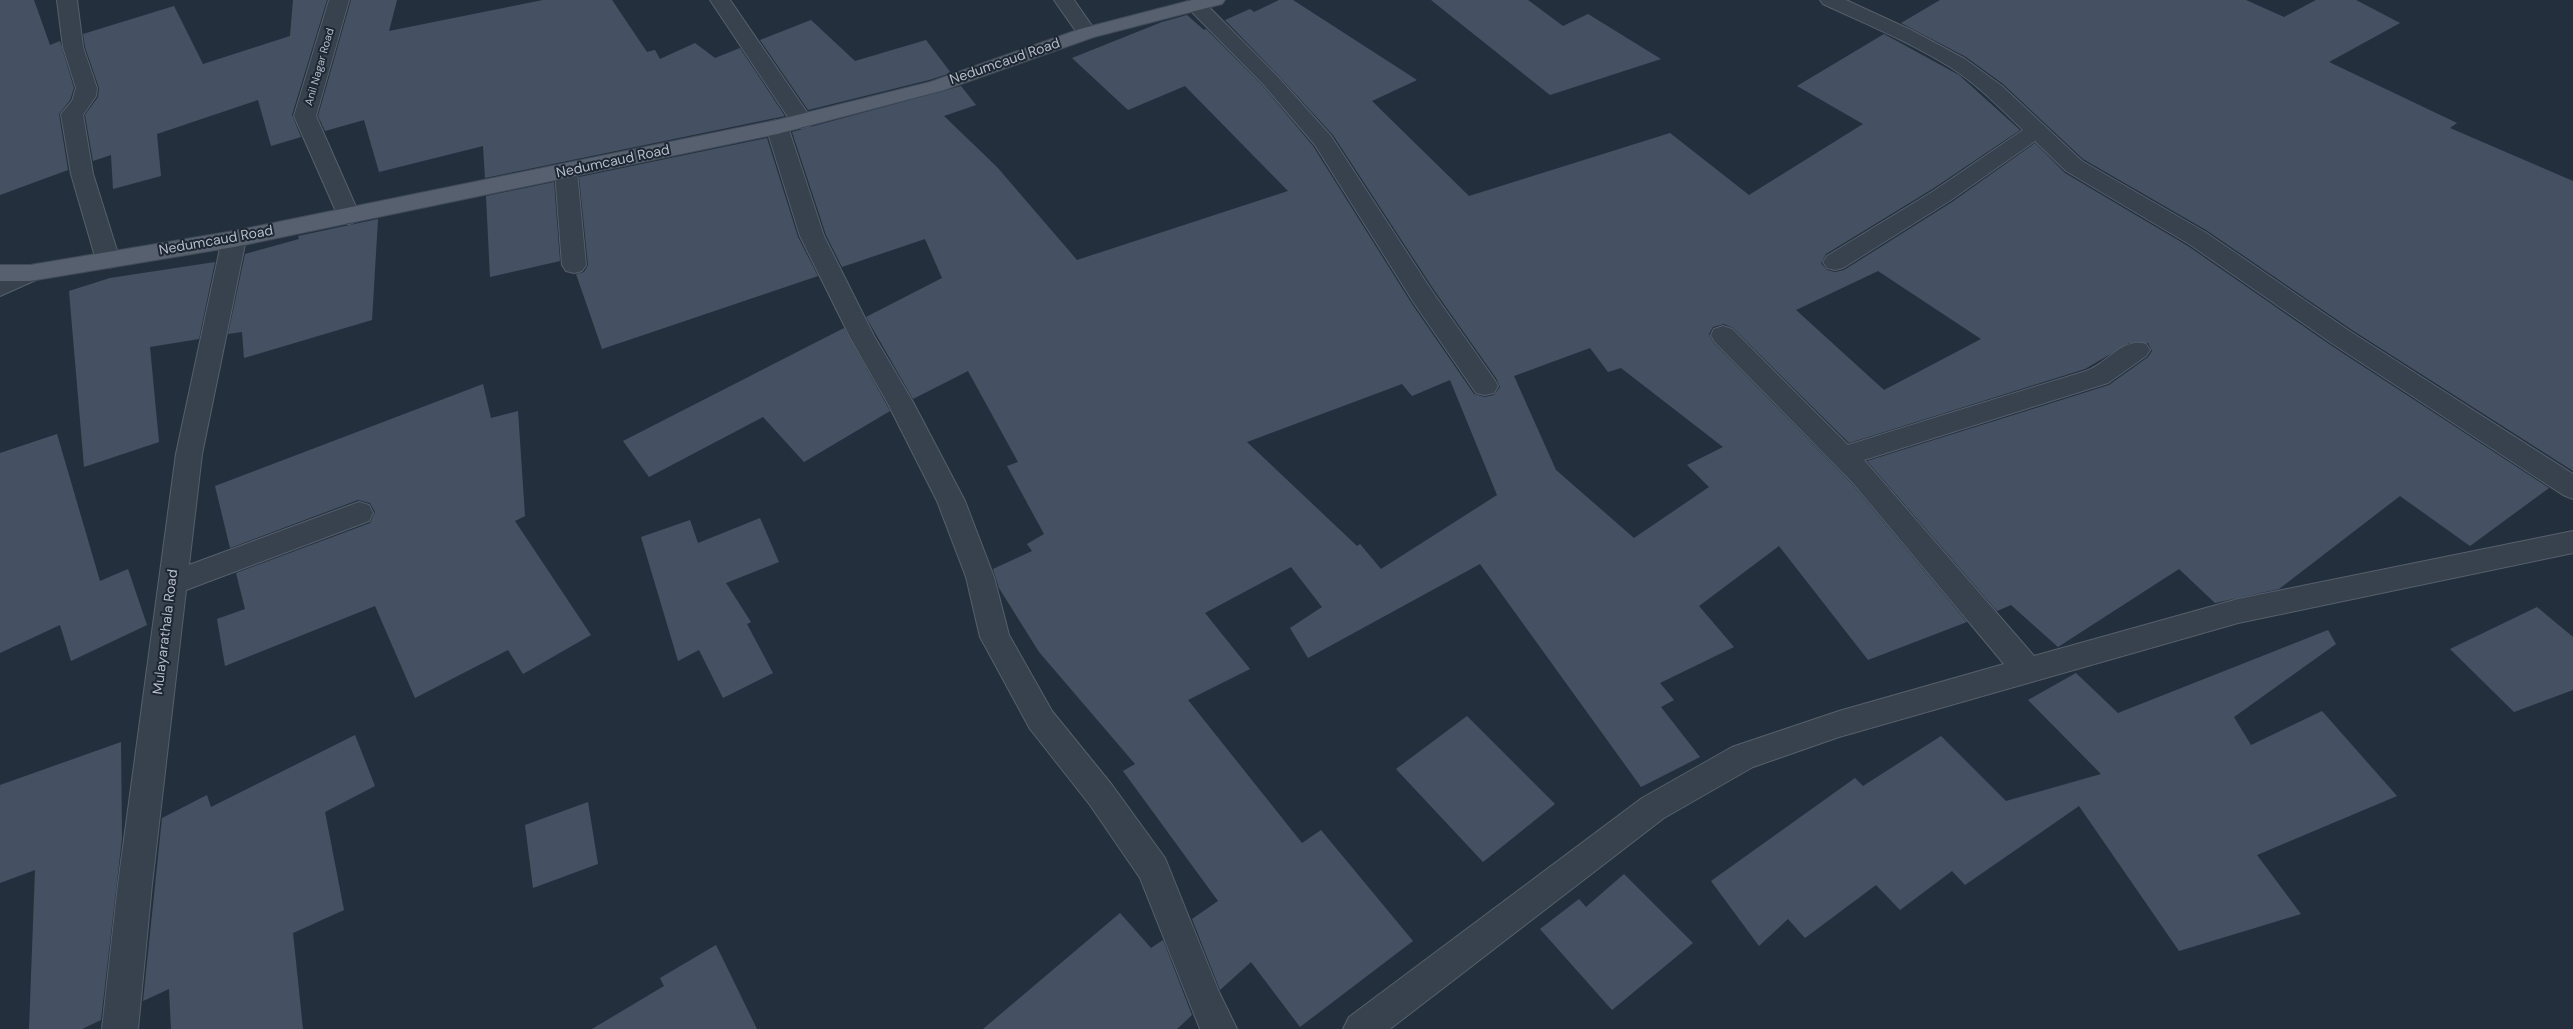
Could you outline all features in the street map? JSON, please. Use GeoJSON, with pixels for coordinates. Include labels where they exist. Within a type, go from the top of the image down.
{"type":"FeatureCollection","features":[{"type":"Feature","properties":{"kind":"main road","name":"Nedumcaud Road"},"geometry":{"type":"LineString","coordinates":[[0,273],[30,274],[234,239],[566,172],[790,124],[937,86],[1088,33],[1205,2]]}},
{"type":"Feature","properties":{"kind":"street"},"geometry":{"type":"LineString","coordinates":[[67,0],[73,48],[88,82],[82,104],[72,114],[82,174],[108,260]]}},
{"type":"Feature","properties":{"kind":"street","name":"Anil Nagar Road"},"geometry":{"type":"LineString","coordinates":[[339,0],[305,116],[326,158],[349,216]]}},
{"type":"Feature","properties":{"kind":"street"},"geometry":{"type":"LineString","coordinates":[[720,0],[790,124],[812,236],[862,337],[900,402],[951,501],[980,577],[995,637],[1041,720],[1101,795],[1153,870],[1206,1003],[1219,1029]]}},
{"type":"Feature","properties":{"kind":"street"},"geometry":{"type":"LineString","coordinates":[[1064,0],[1088,33]]}},
{"type":"Feature","properties":{"kind":"street"},"geometry":{"type":"LineString","coordinates":[[1830,0],[1904,34],[1958,63],[1995,91],[2074,166],[2196,238],[2342,338],[2573,488]]}},
{"type":"Feature","properties":{"kind":"street"},"geometry":{"type":"LineString","coordinates":[[1205,2],[1323,141],[1423,297],[1485,386]]}},
{"type":"Feature","properties":{"kind":"street"},"geometry":{"type":"LineString","coordinates":[[1835,262],[1942,194],[2037,130]]}},
{"type":"Feature","properties":{"kind":"street"},"geometry":{"type":"LineString","coordinates":[[566,172],[574,264]]}},
{"type":"Feature","properties":{"kind":"street","name":"Mulayarathala Road"},"geometry":{"type":"LineString","coordinates":[[120,1029],[136,874],[189,454],[234,239]]}},
{"type":"Feature","properties":{"kind":"street"},"geometry":{"type":"LineString","coordinates":[[0,288],[30,274]]}},
{"type":"Feature","properties":{"kind":"street"},"geometry":{"type":"LineString","coordinates":[[1723,335],[1863,476],[2028,671]]}},
{"type":"Feature","properties":{"kind":"street"},"geometry":{"type":"LineString","coordinates":[[1844,456],[2099,376],[2137,350]]}},
{"type":"Feature","properties":{"kind":"street"},"geometry":{"type":"LineString","coordinates":[[172,583],[359,513]]}},
{"type":"Feature","properties":{"kind":"street"},"geometry":{"type":"LineString","coordinates":[[1361,1029],[1652,808],[1743,756],[1839,724],[2238,611],[2573,542]]}},
{"type":"Feature","properties":{"kind":"building"},"geometry":{"type":"Polygon","coordinates":[[[0,0],[34,0],[50,45],[60,41],[74,88],[70,100],[59,114],[68,170],[0,195],[0,0]]]}},
{"type":"Feature","properties":{"kind":"building"},"geometry":{"type":"Polygon","coordinates":[[[293,0],[327,0],[292,115],[301,137],[271,146],[258,100],[157,134],[161,176],[113,189],[111,155],[93,161],[85,115],[98,97],[99,88],[85,47],[83,34],[174,6],[203,64],[290,36],[293,0]]]}},
{"type":"Feature","properties":{"kind":"building"},"geometry":{"type":"Polygon","coordinates":[[[351,0],[397,0],[389,31],[543,0],[612,0],[647,52],[655,50],[660,59],[695,43],[715,58],[740,48],[785,116],[485,178],[483,146],[379,172],[364,120],[325,131],[318,116],[351,0]]]}},
{"type":"Feature","properties":{"kind":"building"},"geometry":{"type":"Polygon","coordinates":[[[1279,0],[1293,0],[1417,80],[1372,101],[1469,196],[1670,133],[1749,195],[1863,124],[1797,86],[1884,34],[1959,75],[2020,130],[1934,188],[1826,254],[1821,263],[1827,270],[1835,272],[1844,270],[1952,202],[2035,143],[2065,173],[2188,246],[2332,346],[2549,488],[2470,546],[2400,496],[2279,589],[2215,603],[2179,569],[2058,647],[2011,605],[1997,611],[1867,461],[2109,385],[2148,357],[2152,351],[2148,343],[2129,343],[2085,369],[1849,443],[1733,328],[1724,324],[1713,327],[1709,334],[1713,342],[1852,484],[1967,622],[1868,660],[1779,546],[1699,606],[1734,647],[1660,683],[1674,700],[1661,707],[1700,757],[1641,787],[1480,564],[1308,658],[1290,628],[1322,607],[1291,567],[1205,613],[1250,669],[1188,700],[1302,843],[1321,830],[1413,941],[1300,1027],[1251,962],[1220,990],[1192,919],[1218,901],[1123,771],[1135,764],[1039,652],[999,588],[993,569],[1032,551],[1027,544],[1044,534],[1007,466],[1018,462],[968,371],[913,399],[866,317],[942,278],[925,239],[842,267],[826,235],[792,132],[961,86],[976,105],[944,116],[997,167],[1077,260],[1288,191],[1185,86],[1128,110],[1072,58],[1162,22],[1187,15],[1204,30],[1206,29],[1262,85],[1313,146],[1412,304],[1474,394],[1485,397],[1494,395],[1500,387],[1496,378],[1434,290],[1333,135],[1225,20],[1250,9],[1254,12],[1279,0]],[[1878,271],[1796,310],[1884,390],[1981,339],[1878,271]],[[1590,348],[1514,376],[1556,470],[1634,538],[1709,487],[1687,465],[1723,447],[1621,368],[1608,372],[1590,348]],[[1450,380],[1412,396],[1402,384],[1247,442],[1357,546],[1360,544],[1381,569],[1497,495],[1450,380]]]}},
{"type":"Feature","properties":{"kind":"building"},"geometry":{"type":"Polygon","coordinates":[[[1431,0],[1528,0],[1563,26],[1588,14],[1661,59],[1550,95],[1431,0]]]}},
{"type":"Feature","properties":{"kind":"building"},"geometry":{"type":"Polygon","coordinates":[[[1940,0],[2246,0],[2284,17],[2316,0],[2356,0],[2400,23],[2329,62],[2457,123],[2450,128],[2573,181],[2573,471],[2352,330],[2206,230],[2083,159],[2003,84],[1966,57],[1901,23],[1940,0]]]}},
{"type":"Feature","properties":{"kind":"building"},"geometry":{"type":"Polygon","coordinates":[[[811,20],[855,61],[926,40],[951,73],[808,110],[760,40],[811,20]]]}},
{"type":"Feature","properties":{"kind":"building"},"geometry":{"type":"Polygon","coordinates":[[[767,138],[798,237],[818,276],[602,349],[576,274],[584,272],[588,265],[579,177],[767,138]]]}},
{"type":"Feature","properties":{"kind":"building"},"geometry":{"type":"Polygon","coordinates":[[[554,182],[560,261],[490,277],[486,196],[554,182]]]}},
{"type":"Feature","properties":{"kind":"building"},"geometry":{"type":"Polygon","coordinates":[[[378,219],[372,320],[244,358],[242,332],[228,334],[245,254],[299,239],[298,236],[378,219]]]}},
{"type":"Feature","properties":{"kind":"building"},"geometry":{"type":"Polygon","coordinates":[[[215,262],[199,339],[150,347],[159,442],[84,467],[69,291],[110,278],[215,262]]]}},
{"type":"Feature","properties":{"kind":"building"},"geometry":{"type":"Polygon","coordinates":[[[844,328],[890,411],[804,462],[763,417],[649,477],[623,441],[844,328]]]}},
{"type":"Feature","properties":{"kind":"building"},"geometry":{"type":"Polygon","coordinates":[[[483,384],[491,418],[518,411],[525,516],[515,521],[591,635],[523,674],[508,650],[415,698],[375,606],[225,666],[217,619],[245,609],[236,573],[370,523],[375,512],[370,503],[358,500],[230,548],[215,486],[483,384]]]}},
{"type":"Feature","properties":{"kind":"building"},"geometry":{"type":"Polygon","coordinates":[[[57,434],[100,581],[128,569],[147,625],[71,661],[60,625],[0,653],[0,453],[57,434]]]}},
{"type":"Feature","properties":{"kind":"building"},"geometry":{"type":"Polygon","coordinates":[[[760,518],[779,562],[726,583],[751,622],[747,624],[773,673],[723,698],[699,650],[678,661],[641,537],[690,520],[698,543],[760,518]]]}},
{"type":"Feature","properties":{"kind":"building"},"geometry":{"type":"Polygon","coordinates":[[[2537,607],[2573,637],[2573,690],[2514,712],[2450,649],[2537,607]]]}},
{"type":"Feature","properties":{"kind":"building"},"geometry":{"type":"Polygon","coordinates":[[[2328,630],[2336,644],[2234,717],[2251,745],[2322,711],[2397,796],[2257,855],[2301,914],[2179,951],[2079,806],[1965,885],[1952,871],[1900,910],[1876,885],[1805,938],[1788,919],[1759,946],[1711,881],[1855,778],[1863,786],[1941,736],[2006,801],[2101,774],[2028,700],[2076,673],[2118,713],[2328,630]]]}},
{"type":"Feature","properties":{"kind":"building"},"geometry":{"type":"Polygon","coordinates":[[[1467,716],[1555,804],[1483,862],[1396,769],[1467,716]]]}},
{"type":"Feature","properties":{"kind":"building"},"geometry":{"type":"Polygon","coordinates":[[[355,735],[375,786],[325,812],[344,910],[293,933],[303,1029],[171,1029],[169,989],[143,1001],[162,818],[207,795],[211,807],[355,735]]]}},
{"type":"Feature","properties":{"kind":"building"},"geometry":{"type":"Polygon","coordinates":[[[121,742],[122,838],[101,1020],[82,1029],[29,1029],[35,870],[0,883],[0,785],[121,742]]]}},
{"type":"Feature","properties":{"kind":"building"},"geometry":{"type":"Polygon","coordinates":[[[588,802],[598,864],[533,888],[525,825],[588,802]]]}},
{"type":"Feature","properties":{"kind":"building"},"geometry":{"type":"Polygon","coordinates":[[[1624,874],[1693,943],[1612,1010],[1540,929],[1579,899],[1586,907],[1624,874]]]}},
{"type":"Feature","properties":{"kind":"building"},"geometry":{"type":"Polygon","coordinates":[[[1120,913],[1151,948],[1163,940],[1192,1015],[1177,1029],[983,1029],[1120,913]]]}},
{"type":"Feature","properties":{"kind":"building"},"geometry":{"type":"Polygon","coordinates":[[[716,945],[757,1029],[592,1029],[664,986],[660,978],[716,945]]]}}]}
